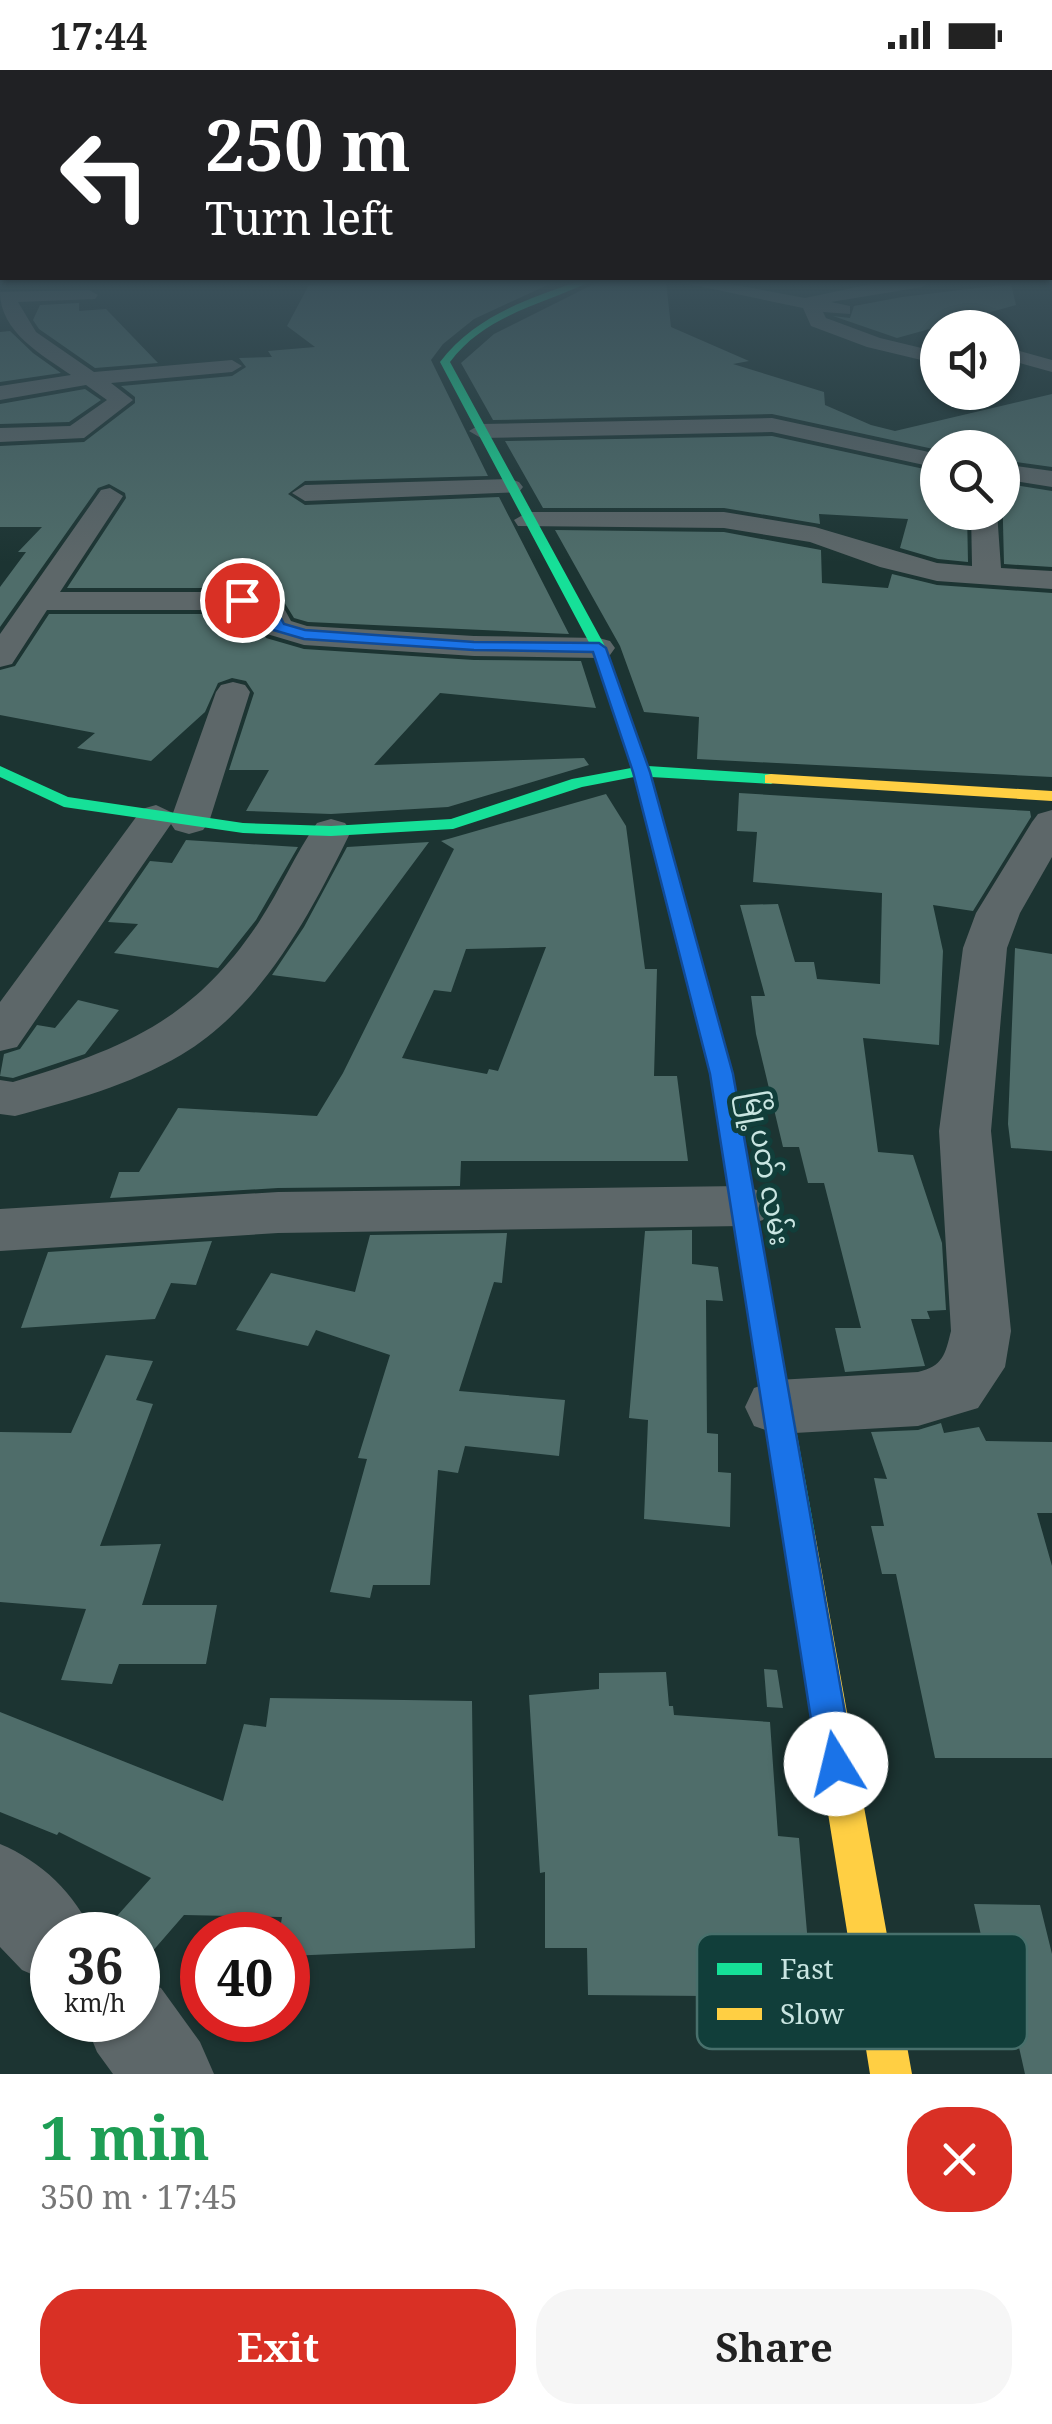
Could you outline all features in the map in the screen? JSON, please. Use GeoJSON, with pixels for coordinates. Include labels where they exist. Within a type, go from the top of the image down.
{"type":"FeatureCollection","features":[{"type":"Feature","properties":{"kind":"street"},"geometry":{"type":"LineString","coordinates":[[0,435],[76,433],[122,400],[89,376]]}},
{"type":"Feature","properties":{"kind":"street"},"geometry":{"type":"LineString","coordinates":[[0,393],[122,376]]}},
{"type":"Feature","properties":{"kind":"street","name":"မြို့ပတ် လမ်း"},"geometry":{"type":"LineString","coordinates":[[451,376],[599,648],[641,772],[721,1074],[868,1934]]}},
{"type":"Feature","properties":{"kind":"street"},"geometry":{"type":"LineString","coordinates":[[1020,377],[1052,385]]}},
{"type":"Feature","properties":{"kind":"street"},"geometry":{"type":"LineString","coordinates":[[481,430],[772,425],[795,427],[920,458]]}},
{"type":"Feature","properties":{"kind":"street"},"geometry":{"type":"LineString","coordinates":[[1020,474],[1052,478]]}},
{"type":"Feature","properties":{"kind":"street"},"geometry":{"type":"LineString","coordinates":[[305,493],[510,487]]}},
{"type":"Feature","properties":{"kind":"street"},"geometry":{"type":"LineString","coordinates":[[0,657],[110,496]]}},
{"type":"Feature","properties":{"kind":"street"},"geometry":{"type":"LineString","coordinates":[[528,520],[724,520],[814,535],[912,567],[1052,580]]}},
{"type":"Feature","properties":{"kind":"street"},"geometry":{"type":"LineString","coordinates":[[985,530],[988,576]]}},
{"type":"Feature","properties":{"kind":"street"},"geometry":{"type":"LineString","coordinates":[[35,601],[242,600],[269,608],[278,627],[304,634],[474,646],[599,648]]}},
{"type":"Feature","properties":{"kind":"street"},"geometry":{"type":"LineString","coordinates":[[0,1036],[172,820],[233,692]]}},
{"type":"Feature","properties":{"kind":"street"},"geometry":{"type":"LineString","coordinates":[[0,772],[64,802],[172,820],[331,830],[452,824],[578,784],[641,772],[1052,796]]}},
{"type":"Feature","properties":{"kind":"street"},"geometry":{"type":"LineString","coordinates":[[777,1407],[918,1399],[956,1389],[974,1367],[981,1331],[965,1131],[985,948],[998,913],[1052,822]]}},
{"type":"Feature","properties":{"kind":"street"},"geometry":{"type":"LineString","coordinates":[[0,1097],[14,1099],[135,1060],[199,1017],[232,988],[280,926],[331,830]]}},
{"type":"Feature","properties":{"kind":"street"},"geometry":{"type":"LineString","coordinates":[[0,1230],[118,1218],[271,1212],[743,1206]]}},
{"type":"Feature","properties":{"kind":"street"},"geometry":{"type":"LineString","coordinates":[[0,1886],[30,1917]]}},
{"type":"Feature","properties":{"kind":"street"},"geometry":{"type":"LineString","coordinates":[[145,2042],[168,2074]]}},
{"type":"Feature","properties":{"kind":"street","name":"မြို့ပတ် လမ်း"},"geometry":{"type":"LineString","coordinates":[[888,2049],[892,2074]]}},
{"type":"Feature","properties":{"kind":"building"},"geometry":{"type":"Polygon","coordinates":[[[0,376],[44,376],[0,382],[0,376]]]}},
{"type":"Feature","properties":{"kind":"building"},"geometry":{"type":"Polygon","coordinates":[[[232,376],[439,376],[488,476],[305,481],[288,494],[305,505],[499,497],[569,634],[308,622],[294,618],[281,597],[242,588],[67,588],[126,498],[125,493],[109,484],[98,488],[0,627],[0,587],[26,552],[18,552],[42,527],[0,527],[0,446],[84,442],[135,403],[135,397],[121,386],[232,376]]]}},
{"type":"Feature","properties":{"kind":"building"},"geometry":{"type":"Polygon","coordinates":[[[468,376],[770,376],[824,392],[825,405],[895,431],[984,410],[1020,410],[1020,402],[1052,394],[1052,467],[1020,463],[1020,430],[920,430],[920,446],[772,414],[493,420],[468,376]]]}},
{"type":"Feature","properties":{"kind":"building"},"geometry":{"type":"Polygon","coordinates":[[[85,389],[101,400],[69,422],[0,424],[0,404],[85,389]]]}},
{"type":"Feature","properties":{"kind":"building"},"geometry":{"type":"Polygon","coordinates":[[[772,436],[920,468],[920,530],[967,530],[968,562],[938,559],[900,548],[908,519],[819,514],[820,524],[724,508],[543,508],[505,441],[772,436]]]}},
{"type":"Feature","properties":{"kind":"building"},"geometry":{"type":"Polygon","coordinates":[[[1020,486],[1052,491],[1052,567],[1004,564],[1003,530],[1020,530],[1020,486]]]}},
{"type":"Feature","properties":{"kind":"building"},"geometry":{"type":"Polygon","coordinates":[[[555,530],[724,532],[821,550],[822,583],[888,588],[892,574],[937,585],[1052,593],[1052,777],[697,759],[699,717],[644,712],[620,646],[555,530]]]}},
{"type":"Feature","properties":{"kind":"building"},"geometry":{"type":"Polygon","coordinates":[[[49,614],[240,614],[253,617],[266,638],[304,649],[474,660],[581,661],[596,708],[440,693],[374,765],[584,758],[589,765],[448,807],[331,814],[246,811],[269,770],[229,770],[254,693],[246,681],[232,678],[218,683],[205,712],[151,761],[77,748],[95,733],[0,715],[0,670],[15,666],[49,614]]]}},
{"type":"Feature","properties":{"kind":"building"},"geometry":{"type":"Polygon","coordinates":[[[739,793],[1030,811],[1031,817],[973,911],[933,905],[943,951],[939,1045],[863,1038],[878,1152],[913,1155],[942,1243],[946,1310],[927,1311],[930,1319],[911,1319],[925,1366],[845,1372],[835,1328],[861,1328],[824,1183],[808,1183],[799,1147],[783,1147],[751,996],[765,996],[740,905],[778,904],[795,962],[814,962],[817,979],[880,984],[882,893],[753,882],[757,832],[737,831],[739,793]]]}},
{"type":"Feature","properties":{"kind":"building"},"geometry":{"type":"Polygon","coordinates":[[[606,794],[626,826],[645,969],[657,969],[654,1076],[677,1076],[688,1161],[461,1161],[460,1186],[278,1188],[110,1198],[119,1172],[139,1172],[178,1108],[317,1116],[343,1073],[454,849],[441,841],[606,794]],[[546,947],[466,949],[451,992],[434,990],[402,1058],[487,1074],[489,1069],[498,1071],[546,947]]]}},
{"type":"Feature","properties":{"kind":"building"},"geometry":{"type":"Polygon","coordinates":[[[186,840],[298,847],[256,920],[218,968],[114,953],[138,924],[108,922],[150,861],[172,863],[186,840]]]}},
{"type":"Feature","properties":{"kind":"building"},"geometry":{"type":"Polygon","coordinates":[[[429,842],[325,982],[272,975],[304,927],[347,847],[429,842]]]}},
{"type":"Feature","properties":{"kind":"building"},"geometry":{"type":"Polygon","coordinates":[[[1015,948],[1052,954],[1052,1151],[1011,1148],[1008,1124],[1015,948]]]}},
{"type":"Feature","properties":{"kind":"building"},"geometry":{"type":"Polygon","coordinates":[[[78,1000],[119,1010],[85,1054],[13,1078],[0,1076],[4,1054],[20,1049],[37,1025],[55,1028],[78,1000]]]}},
{"type":"Feature","properties":{"kind":"building"},"geometry":{"type":"Polygon","coordinates":[[[692,1230],[692,1264],[718,1267],[723,1301],[706,1300],[707,1433],[718,1434],[718,1472],[731,1473],[730,1527],[644,1519],[648,1420],[629,1418],[645,1231],[692,1230]]]}},
{"type":"Feature","properties":{"kind":"building"},"geometry":{"type":"Polygon","coordinates":[[[507,1233],[502,1283],[494,1282],[459,1391],[565,1400],[559,1456],[465,1446],[458,1473],[438,1470],[430,1585],[373,1585],[370,1598],[330,1592],[367,1459],[358,1458],[390,1355],[316,1330],[308,1346],[236,1330],[271,1273],[355,1292],[370,1235],[507,1233]]]}},
{"type":"Feature","properties":{"kind":"building"},"geometry":{"type":"Polygon","coordinates":[[[212,1241],[196,1285],[171,1283],[155,1319],[21,1328],[48,1252],[212,1241]]]}},
{"type":"Feature","properties":{"kind":"building"},"geometry":{"type":"Polygon","coordinates":[[[106,1355],[153,1361],[136,1400],[153,1404],[100,1546],[161,1544],[142,1605],[217,1605],[206,1664],[119,1664],[112,1684],[61,1680],[86,1609],[0,1602],[0,1432],[71,1433],[106,1355]]]}},
{"type":"Feature","properties":{"kind":"building"},"geometry":{"type":"Polygon","coordinates":[[[941,1423],[944,1433],[979,1427],[986,1441],[1052,1442],[1052,1513],[1037,1513],[1052,1566],[1052,1758],[935,1758],[896,1574],[882,1574],[871,1526],[884,1526],[874,1478],[887,1479],[871,1432],[918,1430],[941,1423]]]}},
{"type":"Feature","properties":{"kind":"building"},"geometry":{"type":"Polygon","coordinates":[[[764,1669],[777,1670],[783,1708],[767,1707],[764,1669]]]}},
{"type":"Feature","properties":{"kind":"building"},"geometry":{"type":"Polygon","coordinates":[[[666,1672],[669,1706],[673,1706],[674,1715],[770,1722],[778,1836],[799,1838],[807,1934],[697,1934],[697,1996],[588,1995],[587,1948],[545,1948],[545,1872],[540,1873],[529,1695],[599,1689],[599,1673],[666,1672]]]}},
{"type":"Feature","properties":{"kind":"building"},"geometry":{"type":"Polygon","coordinates":[[[270,1698],[472,1701],[475,1948],[310,1955],[310,1912],[180,1912],[180,1920],[160,1943],[160,1912],[121,1912],[151,1878],[59,1832],[57,1835],[0,1812],[0,1712],[223,1801],[244,1724],[266,1727],[270,1698]]]}},
{"type":"Feature","properties":{"kind":"building"},"geometry":{"type":"Polygon","coordinates":[[[974,1904],[1040,1905],[1052,1954],[1052,2074],[1025,2074],[1019,2049],[1027,2049],[1027,1934],[981,1934],[974,1904]]]}},
{"type":"Feature","properties":{"kind":"traffic: fast"},"geometry":{"type":"LineString","coordinates":[[452,376],[599,648],[641,771],[721,1074],[799,1534]]}},
{"type":"Feature","properties":{"kind":"traffic: fast"},"geometry":{"type":"LineString","coordinates":[[0,771],[64,802],[243,828],[331,831],[453,824],[578,783],[641,771],[771,779]]}},
{"type":"Feature","properties":{"kind":"traffic: slow"},"geometry":{"type":"LineString","coordinates":[[771,779],[1052,796]]}},
{"type":"Feature","properties":{"kind":"traffic: slow"},"geometry":{"type":"LineString","coordinates":[[799,1534],[867,1934]]}},
{"type":"Feature","properties":{"kind":"traffic: slow"},"geometry":{"type":"LineString","coordinates":[[887,2049],[891,2074]]}},
{"type":"Feature","properties":{"kind":"route"},"geometry":{"type":"LineString","coordinates":[[242,600],[269,608],[278,627],[304,634],[474,646],[599,648],[641,772],[721,1074],[836,1764]]}}]}
